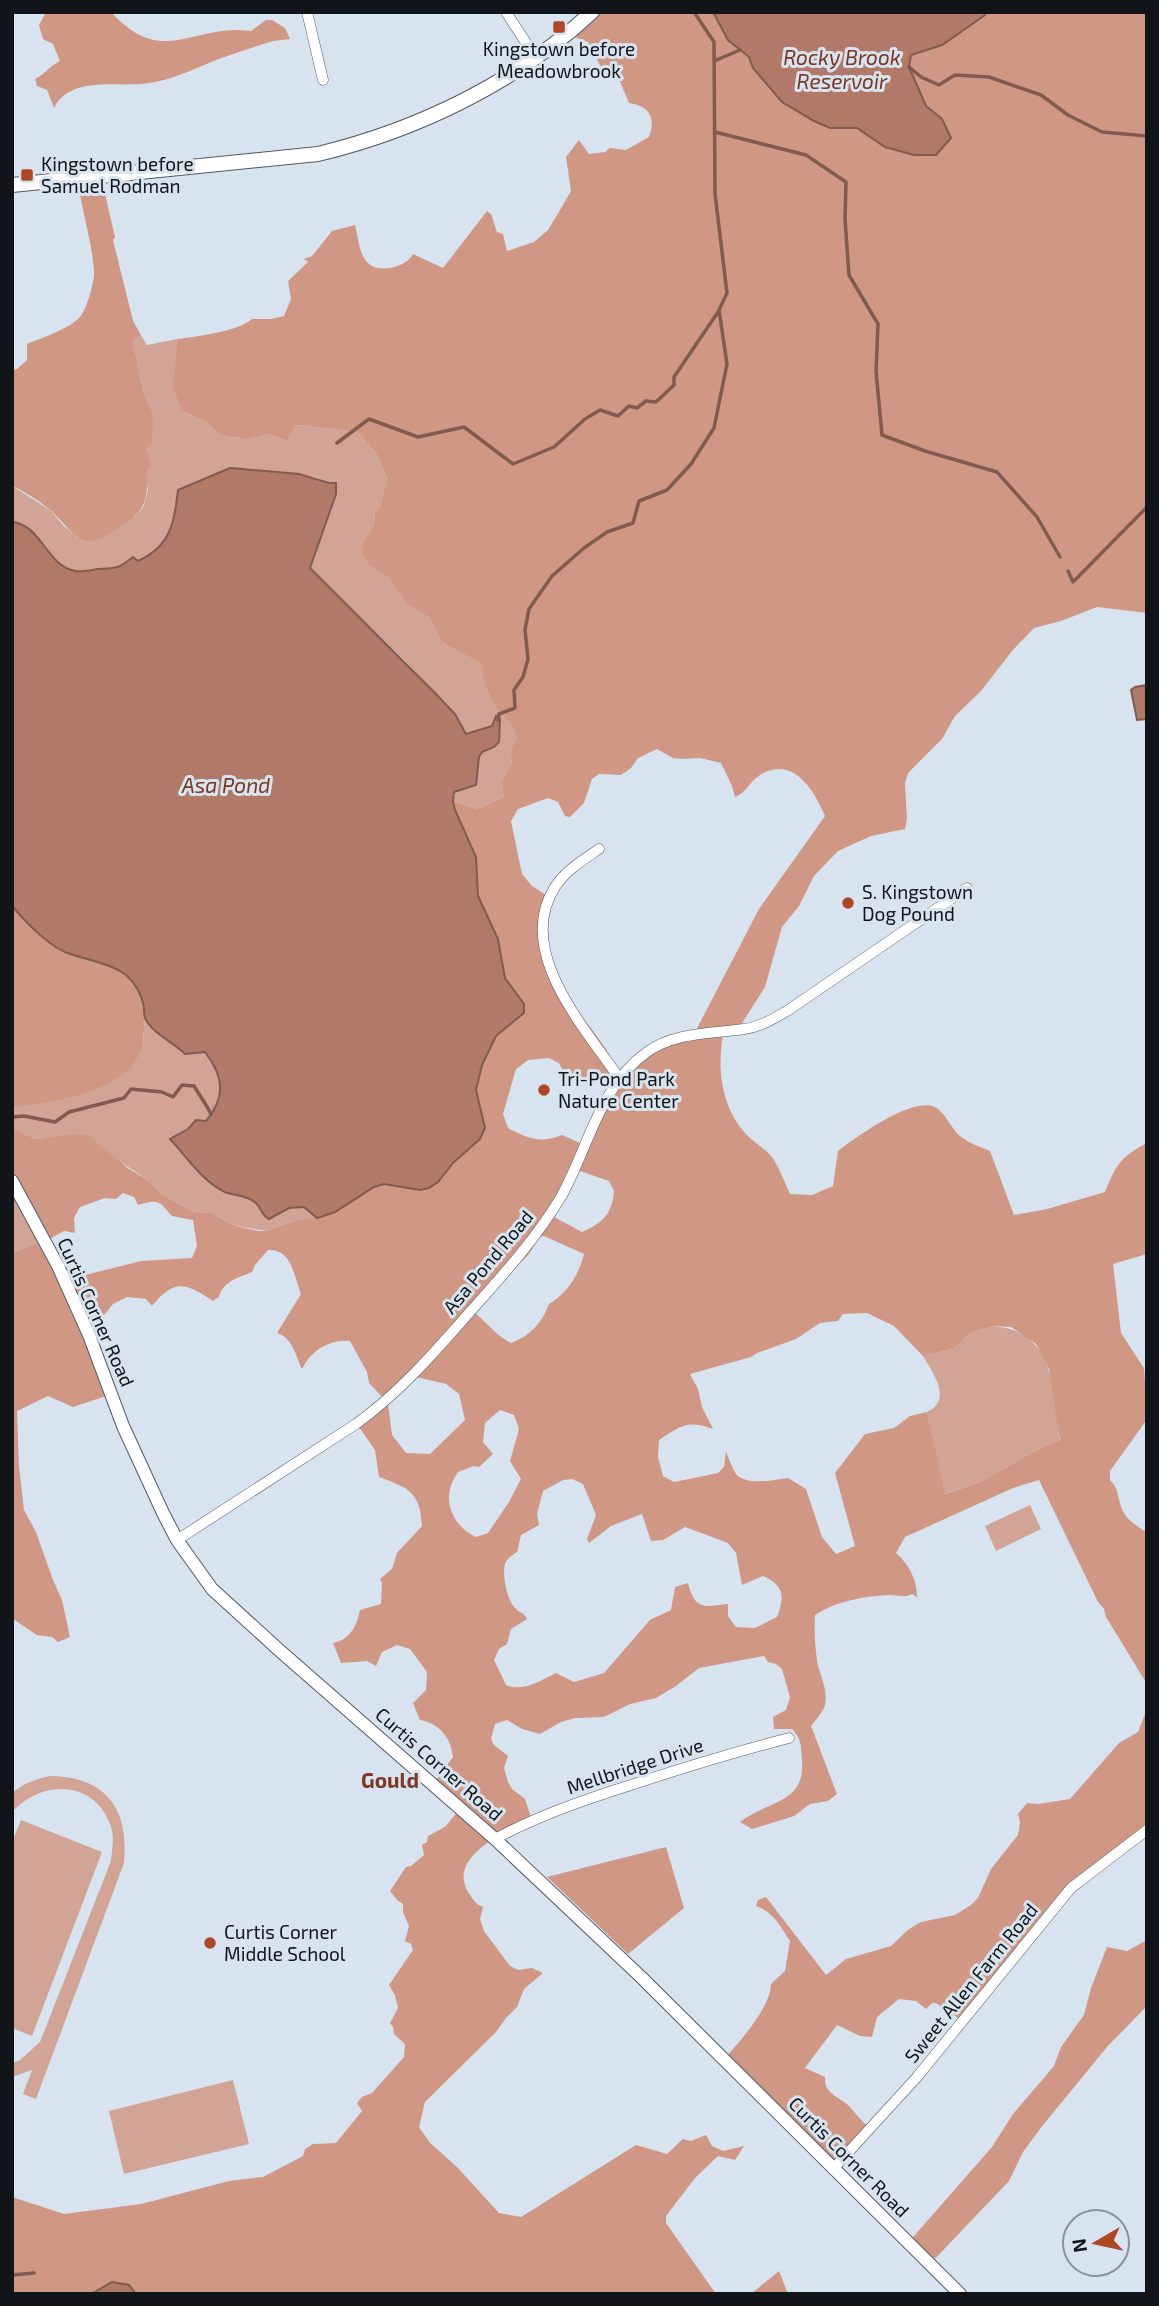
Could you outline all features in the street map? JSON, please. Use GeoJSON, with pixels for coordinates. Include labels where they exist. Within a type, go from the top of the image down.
{"type":"FeatureCollection","features":[{"type":"Feature","properties":{"kind":"main road"},"geometry":{"type":"LineString","coordinates":[[12,185],[328,152],[376,139],[505,78],[536,58],[592,12]]}},
{"type":"Feature","properties":{"kind":"street"},"geometry":{"type":"LineString","coordinates":[[307,12],[323,80]]}},
{"type":"Feature","properties":{"kind":"street"},"geometry":{"type":"LineString","coordinates":[[506,12],[536,58]]}},
{"type":"Feature","properties":{"kind":"street"},"geometry":{"type":"LineString","coordinates":[[599,849],[573,867],[555,886],[547,901],[543,937],[545,954],[557,987],[619,1078]]}},
{"type":"Feature","properties":{"kind":"street","name":"Asa Pond Road"},"geometry":{"type":"LineString","coordinates":[[177,1540],[356,1424],[383,1404],[420,1366],[518,1259],[538,1233],[562,1194],[583,1146],[619,1078],[648,1052],[666,1042],[690,1035],[745,1029],[763,1024],[787,1011],[967,888]]}},
{"type":"Feature","properties":{"kind":"street","name":"Curtis Corner Road"},"geometry":{"type":"LineString","coordinates":[[12,1181],[58,1266],[89,1335],[123,1426],[177,1540],[212,1589],[495,1839],[641,1977],[960,2294]]}},
{"type":"Feature","properties":{"kind":"street","name":"Mellbridge Drive"},"geometry":{"type":"LineString","coordinates":[[495,1839],[526,1821],[613,1790],[789,1738]]}},
{"type":"Feature","properties":{"kind":"street","name":"Sweet Allen Farm Road"},"geometry":{"type":"LineString","coordinates":[[833,2169],[917,2077],[1071,1888],[1147,1830]]}},
{"type":"Feature","properties":{"kind":"shaded area"},"geometry":{"type":"Polygon","coordinates":[[[46,12],[111,12],[130,29],[147,38],[163,41],[230,30],[251,31],[266,20],[272,20],[285,28],[290,39],[273,41],[158,82],[83,87],[62,98],[54,108],[47,90],[37,86],[35,79],[60,61],[53,44],[43,39],[39,25],[46,12]]]}},
{"type":"Feature","properties":{"kind":"shaded area"},"geometry":{"type":"Polygon","coordinates":[[[598,12],[713,12],[728,40],[749,57],[753,68],[830,128],[857,128],[885,147],[942,119],[926,106],[909,67],[911,55],[942,45],[985,15],[985,12],[1147,12],[1147,613],[1097,607],[1034,628],[1012,651],[981,691],[955,716],[942,739],[908,773],[905,783],[905,829],[871,836],[838,851],[814,876],[799,906],[782,927],[765,987],[739,1028],[724,1031],[721,1072],[731,1111],[746,1134],[774,1160],[790,1194],[812,1195],[833,1186],[838,1151],[899,1112],[925,1105],[939,1110],[963,1138],[990,1151],[1014,1215],[1047,1209],[1105,1192],[1120,1163],[1147,1143],[1147,1254],[1113,1264],[1121,1333],[1144,1368],[1147,1409],[1145,1422],[1110,1471],[1110,1480],[1126,1516],[1147,1533],[1147,1684],[1098,1602],[1039,1480],[1013,1488],[905,1537],[896,1553],[911,1573],[916,1584],[917,1597],[912,1594],[861,1598],[832,1606],[815,1615],[816,1654],[826,1702],[811,1726],[837,1794],[828,1801],[810,1804],[794,1816],[752,1829],[740,1822],[782,1800],[798,1785],[802,1774],[798,1737],[792,1729],[774,1729],[773,1717],[786,1710],[790,1697],[782,1669],[768,1662],[764,1656],[699,1668],[656,1698],[630,1704],[604,1717],[575,1718],[561,1722],[540,1734],[522,1729],[507,1720],[495,1724],[491,1739],[494,1745],[508,1756],[504,1768],[508,1782],[512,1789],[525,1799],[531,1818],[495,1838],[472,1856],[464,1879],[471,1897],[483,1907],[480,1919],[484,1931],[510,1966],[518,1970],[532,1968],[543,1973],[524,1989],[517,2007],[496,2032],[425,2102],[419,2127],[430,2143],[457,2167],[499,2213],[521,2217],[636,2145],[667,2154],[683,2139],[691,2141],[706,2135],[712,2146],[723,2151],[744,2146],[735,2160],[718,2156],[695,2178],[666,2216],[666,2223],[716,2294],[136,2294],[129,2285],[95,2290],[91,2294],[12,2294],[12,2197],[64,2214],[141,2204],[229,2181],[263,2177],[303,2156],[305,2149],[313,2144],[336,2143],[362,2111],[357,2103],[362,2097],[372,2093],[404,2057],[405,2044],[394,2034],[390,2023],[398,2008],[389,1985],[413,1950],[411,1944],[405,1941],[409,1926],[403,1912],[403,1904],[390,1891],[406,1867],[424,1855],[422,1845],[427,1842],[428,1836],[445,1827],[459,1810],[433,1784],[453,1757],[452,1750],[439,1728],[420,1720],[413,1703],[426,1690],[427,1672],[410,1649],[397,1645],[382,1652],[376,1666],[367,1661],[341,1663],[333,1643],[344,1639],[352,1631],[360,1610],[381,1604],[380,1579],[392,1569],[397,1553],[422,1526],[419,1506],[411,1493],[379,1477],[375,1450],[359,1427],[388,1403],[369,1383],[367,1372],[350,1341],[328,1344],[310,1357],[302,1369],[290,1343],[277,1333],[301,1294],[291,1265],[276,1251],[268,1250],[252,1272],[236,1278],[224,1287],[219,1297],[213,1301],[195,1290],[180,1286],[167,1291],[152,1306],[146,1299],[127,1297],[113,1304],[105,1314],[83,1323],[109,1395],[73,1407],[48,1396],[17,1411],[24,1510],[36,1532],[62,1600],[70,1637],[58,1642],[52,1637],[37,1635],[13,1619],[12,1258],[15,1252],[39,1241],[12,1183],[12,1128],[36,1139],[88,1135],[161,1193],[193,1212],[212,1213],[235,1226],[259,1231],[267,1231],[296,1220],[328,1215],[374,1187],[384,1184],[438,1182],[453,1163],[480,1139],[482,1112],[476,1090],[482,1065],[496,1036],[516,1021],[518,996],[505,978],[501,951],[478,896],[476,857],[453,801],[477,809],[504,797],[502,782],[512,763],[510,751],[517,739],[515,733],[492,701],[481,663],[441,642],[430,618],[406,604],[389,578],[368,565],[361,547],[374,525],[375,512],[380,506],[387,479],[376,453],[357,432],[297,425],[287,441],[269,434],[249,439],[222,436],[204,421],[182,411],[173,386],[178,339],[227,330],[252,319],[284,316],[291,299],[288,281],[308,262],[304,259],[312,256],[332,231],[355,225],[365,260],[379,268],[392,268],[410,259],[413,254],[443,268],[487,211],[491,214],[497,232],[503,234],[507,251],[534,242],[548,230],[571,191],[566,157],[579,140],[589,154],[605,152],[610,148],[626,150],[649,137],[652,124],[650,114],[646,110],[629,103],[616,72],[601,67],[588,42],[575,37],[598,12]],[[657,749],[638,758],[631,768],[621,775],[599,774],[592,779],[584,803],[570,817],[565,816],[558,802],[548,798],[518,809],[511,821],[522,874],[532,886],[552,899],[547,939],[555,973],[619,1073],[567,1079],[559,1063],[549,1058],[528,1060],[516,1069],[503,1114],[508,1128],[528,1137],[547,1139],[562,1135],[587,1146],[613,1093],[646,1054],[693,1036],[759,909],[825,816],[815,796],[801,778],[783,769],[760,775],[735,797],[721,763],[700,758],[673,758],[657,749]],[[577,1170],[554,1217],[582,1232],[605,1217],[614,1191],[609,1181],[577,1170]],[[123,1193],[116,1199],[105,1198],[80,1207],[74,1218],[75,1233],[64,1231],[46,1241],[57,1266],[81,1276],[141,1261],[192,1258],[197,1246],[193,1220],[172,1216],[158,1203],[138,1205],[134,1197],[123,1193]],[[544,1236],[540,1237],[528,1255],[475,1313],[511,1343],[534,1328],[549,1304],[567,1289],[576,1276],[584,1254],[544,1236]],[[867,1313],[843,1314],[838,1321],[820,1323],[796,1339],[751,1357],[690,1374],[713,1429],[697,1425],[685,1426],[659,1440],[658,1457],[663,1476],[674,1482],[718,1473],[724,1467],[726,1452],[736,1474],[741,1478],[761,1481],[788,1478],[806,1489],[822,1537],[836,1554],[855,1546],[835,1473],[865,1434],[894,1428],[910,1416],[927,1412],[945,1494],[980,1482],[1046,1445],[1060,1441],[1049,1369],[1036,1344],[1011,1327],[994,1326],[971,1333],[953,1349],[923,1356],[894,1326],[867,1313]],[[416,1377],[388,1404],[392,1435],[406,1453],[430,1454],[465,1420],[459,1394],[446,1384],[416,1377]],[[500,1410],[485,1423],[483,1442],[493,1454],[479,1467],[474,1466],[458,1472],[449,1496],[454,1518],[476,1537],[488,1533],[521,1479],[510,1461],[519,1429],[514,1415],[500,1410]],[[572,1479],[563,1480],[543,1491],[537,1514],[539,1525],[521,1535],[517,1552],[509,1558],[504,1568],[510,1599],[527,1619],[511,1629],[507,1644],[499,1649],[494,1660],[506,1685],[526,1686],[556,1673],[574,1682],[604,1673],[650,1620],[671,1610],[675,1587],[688,1583],[694,1598],[701,1605],[728,1604],[728,1616],[736,1627],[755,1628],[777,1617],[782,1598],[779,1588],[763,1576],[742,1585],[736,1553],[728,1543],[685,1527],[663,1540],[651,1541],[642,1514],[611,1526],[589,1543],[587,1539],[596,1515],[583,1484],[572,1479]]]}},
{"type":"Feature","properties":{"kind":"shaded area"},"geometry":{"type":"Polygon","coordinates":[[[101,177],[133,321],[141,335],[133,342],[144,394],[153,413],[152,444],[146,449],[152,466],[148,469],[145,500],[138,512],[107,536],[87,541],[73,534],[40,502],[12,486],[12,370],[27,360],[27,344],[69,325],[80,317],[85,308],[94,271],[78,179],[101,177]]]}},
{"type":"Feature","properties":{"kind":"shaded area"},"geometry":{"type":"Polygon","coordinates":[[[141,335],[147,345],[178,339],[182,411],[204,421],[222,436],[249,439],[269,434],[287,441],[297,425],[357,432],[376,453],[387,479],[380,506],[375,512],[374,525],[363,547],[368,565],[389,578],[406,604],[430,618],[441,642],[482,663],[490,696],[511,724],[518,739],[510,751],[512,763],[505,781],[504,797],[477,809],[453,801],[454,792],[467,784],[478,771],[481,753],[498,742],[498,733],[492,727],[466,735],[460,723],[408,664],[310,568],[336,494],[329,483],[299,474],[230,468],[178,490],[169,532],[158,548],[138,561],[133,557],[113,568],[78,571],[66,568],[30,530],[22,524],[12,522],[12,486],[50,510],[78,538],[135,516],[143,507],[148,489],[145,479],[148,469],[146,449],[153,413],[144,394],[133,342],[141,335]]]}},
{"type":"Feature","properties":{"kind":"shaded area"},"geometry":{"type":"Polygon","coordinates":[[[12,906],[53,945],[118,970],[134,983],[143,1008],[144,1038],[134,1063],[121,1076],[105,1085],[67,1098],[12,1108],[12,906]]]}},
{"type":"Feature","properties":{"kind":"shaded area"},"geometry":{"type":"Polygon","coordinates":[[[144,1018],[185,1053],[205,1052],[219,1078],[217,1104],[206,1121],[196,1120],[188,1129],[170,1139],[214,1184],[225,1191],[252,1200],[269,1219],[289,1208],[304,1207],[317,1218],[296,1220],[267,1231],[235,1226],[212,1213],[193,1212],[161,1193],[148,1180],[122,1163],[49,1138],[36,1139],[12,1128],[12,1108],[78,1094],[128,1067],[137,1059],[141,1050],[144,1018]]]}},
{"type":"Feature","properties":{"kind":"shaded area"},"geometry":{"type":"Polygon","coordinates":[[[12,1183],[39,1241],[15,1252],[12,1258],[12,1183]]]}},
{"type":"Feature","properties":{"kind":"shaded area"},"geometry":{"type":"Polygon","coordinates":[[[994,1326],[1015,1331],[1030,1340],[1041,1352],[1053,1385],[1060,1442],[1046,1445],[980,1482],[944,1494],[927,1412],[939,1401],[939,1386],[923,1356],[953,1349],[971,1333],[994,1326]]]}},
{"type":"Feature","properties":{"kind":"shaded area"},"geometry":{"type":"Polygon","coordinates":[[[1030,1505],[1041,1529],[996,1551],[985,1526],[1030,1505]]]}},
{"type":"Feature","properties":{"kind":"shaded area"},"geometry":{"type":"Polygon","coordinates":[[[1147,1709],[1147,1828],[1095,1867],[961,2020],[936,2003],[926,2009],[916,2001],[899,1999],[877,2017],[872,2037],[860,2036],[837,2025],[805,2068],[825,2077],[829,2091],[848,2105],[868,2126],[831,2168],[723,2060],[753,2025],[766,2003],[771,1984],[785,1971],[790,1941],[772,1916],[756,1906],[758,1900],[766,1897],[826,1975],[846,1959],[891,1946],[921,1922],[955,1915],[978,1898],[991,1869],[1018,1835],[1018,1814],[1027,1803],[1070,1799],[1119,1743],[1138,1732],[1147,1709]]]}},
{"type":"Feature","properties":{"kind":"shaded area"},"geometry":{"type":"Polygon","coordinates":[[[50,1776],[86,1782],[100,1790],[118,1812],[125,1844],[124,1863],[36,2099],[23,2094],[32,2070],[12,2077],[12,2063],[20,2060],[40,2042],[111,1861],[113,1842],[112,1829],[102,1809],[79,1792],[65,1789],[37,1794],[12,1812],[12,1793],[30,1782],[50,1776]]]}},
{"type":"Feature","properties":{"kind":"shaded area"},"geometry":{"type":"Polygon","coordinates":[[[21,1820],[102,1852],[32,2036],[12,2028],[12,1842],[21,1820]]]}},
{"type":"Feature","properties":{"kind":"shaded area"},"geometry":{"type":"Polygon","coordinates":[[[666,1847],[684,1908],[628,1954],[547,1877],[666,1847]]]}},
{"type":"Feature","properties":{"kind":"shaded area"},"geometry":{"type":"Polygon","coordinates":[[[1147,1940],[1147,2006],[1107,2047],[1043,2125],[1023,2152],[1009,2181],[929,2265],[907,2244],[992,2147],[1013,2114],[1054,2066],[1061,2047],[1084,2015],[1107,1947],[1127,1951],[1147,1940]]]}},
{"type":"Feature","properties":{"kind":"shaded area"},"geometry":{"type":"Polygon","coordinates":[[[233,2080],[249,2144],[124,2174],[109,2111],[233,2080]]]}},
{"type":"Feature","properties":{"kind":"shaded area"},"geometry":{"type":"Polygon","coordinates":[[[779,2271],[788,2294],[751,2294],[779,2271]]]}},
{"type":"Feature","properties":{"kind":"water","name":"Rocky Brook Reservoir"},"geometry":{"type":"Polygon","coordinates":[[[713,12],[985,12],[985,15],[942,45],[911,55],[909,67],[926,106],[942,119],[951,138],[936,155],[914,155],[885,147],[857,128],[830,128],[782,102],[753,68],[749,57],[728,40],[713,12]]]}},
{"type":"Feature","properties":{"kind":"water","name":"Asa Pond"},"geometry":{"type":"Polygon","coordinates":[[[230,468],[299,474],[336,483],[336,494],[310,568],[455,714],[466,734],[492,726],[496,716],[500,719],[499,742],[482,752],[479,757],[476,785],[454,792],[453,801],[476,857],[478,896],[498,939],[505,978],[524,1004],[524,1013],[496,1036],[482,1065],[476,1090],[485,1128],[480,1139],[429,1188],[420,1190],[384,1184],[374,1187],[335,1212],[317,1218],[304,1207],[289,1208],[269,1219],[252,1200],[217,1188],[202,1175],[170,1139],[188,1129],[196,1120],[206,1121],[217,1104],[219,1078],[205,1052],[185,1054],[153,1028],[145,1018],[138,990],[126,975],[112,967],[58,948],[36,932],[12,906],[12,522],[30,530],[66,568],[81,571],[117,567],[133,557],[138,561],[149,555],[164,541],[175,513],[178,490],[230,468]]]}},
{"type":"Feature","properties":{"kind":"water"},"geometry":{"type":"Polygon","coordinates":[[[1147,685],[1147,719],[1137,720],[1131,690],[1147,685]]]}},
{"type":"Feature","properties":{"kind":"water"},"geometry":{"type":"Polygon","coordinates":[[[112,2282],[129,2285],[136,2294],[91,2294],[112,2282]]]}},
{"type":"Feature","properties":{"kind":"waterway"},"geometry":{"type":"LineString","coordinates":[[498,720],[499,714],[515,708],[514,690],[523,677],[528,659],[525,630],[529,609],[552,576],[607,532],[633,523],[639,501],[667,490],[691,464],[714,428],[727,364],[719,310],[727,293],[715,194],[714,42],[694,12]]}},
{"type":"Feature","properties":{"kind":"waterway"},"geometry":{"type":"LineString","coordinates":[[714,61],[740,50]]}},
{"type":"Feature","properties":{"kind":"waterway"},"geometry":{"type":"LineString","coordinates":[[909,67],[921,77],[939,85],[955,75],[989,77],[1041,95],[1068,115],[1102,132],[1147,136]]}},
{"type":"Feature","properties":{"kind":"waterway"},"geometry":{"type":"LineString","coordinates":[[715,132],[806,155],[846,182],[845,219],[849,275],[878,324],[876,371],[882,435],[997,472],[1037,517],[1060,557]]}},
{"type":"Feature","properties":{"kind":"waterway"},"geometry":{"type":"LineString","coordinates":[[337,443],[369,419],[418,437],[464,427],[513,464],[554,447],[585,419],[600,410],[618,416],[629,406],[637,408],[646,401],[656,402],[674,385],[674,377],[718,312]]}},
{"type":"Feature","properties":{"kind":"waterway"},"geometry":{"type":"LineString","coordinates":[[1068,571],[1073,582],[1147,507]]}},
{"type":"Feature","properties":{"kind":"waterway"},"geometry":{"type":"LineString","coordinates":[[12,1117],[24,1116],[55,1122],[69,1112],[124,1098],[131,1089],[162,1092],[173,1097],[182,1085],[194,1086],[211,1114]]}},
{"type":"Feature","properties":{"kind":"waterway"},"geometry":{"type":"LineString","coordinates":[[12,2275],[34,2273]]}},
{"type":"Feature","properties":{"kind":"place","name":"Kingstown before Meadowbrook"},"geometry":{"type":"Point","coordinates":[559,27]}},
{"type":"Feature","properties":{"kind":"place","name":"Kingstown before Samuel Rodman"},"geometry":{"type":"Point","coordinates":[27,175]}},
{"type":"Feature","properties":{"kind":"place","name":"S. Kingstown Dog Pound"},"geometry":{"type":"Point","coordinates":[848,903]}},
{"type":"Feature","properties":{"kind":"place","name":"Tri-Pond Park Nature Center"},"geometry":{"type":"Point","coordinates":[544,1090]}},
{"type":"Feature","properties":{"kind":"place","name":"Curtis Corner Middle School"},"geometry":{"type":"Point","coordinates":[210,1943]}},
{"type":"Feature","properties":{"kind":"district","name":"Gould"},"geometry":{"type":"Point","coordinates":[390,1781]}}]}
